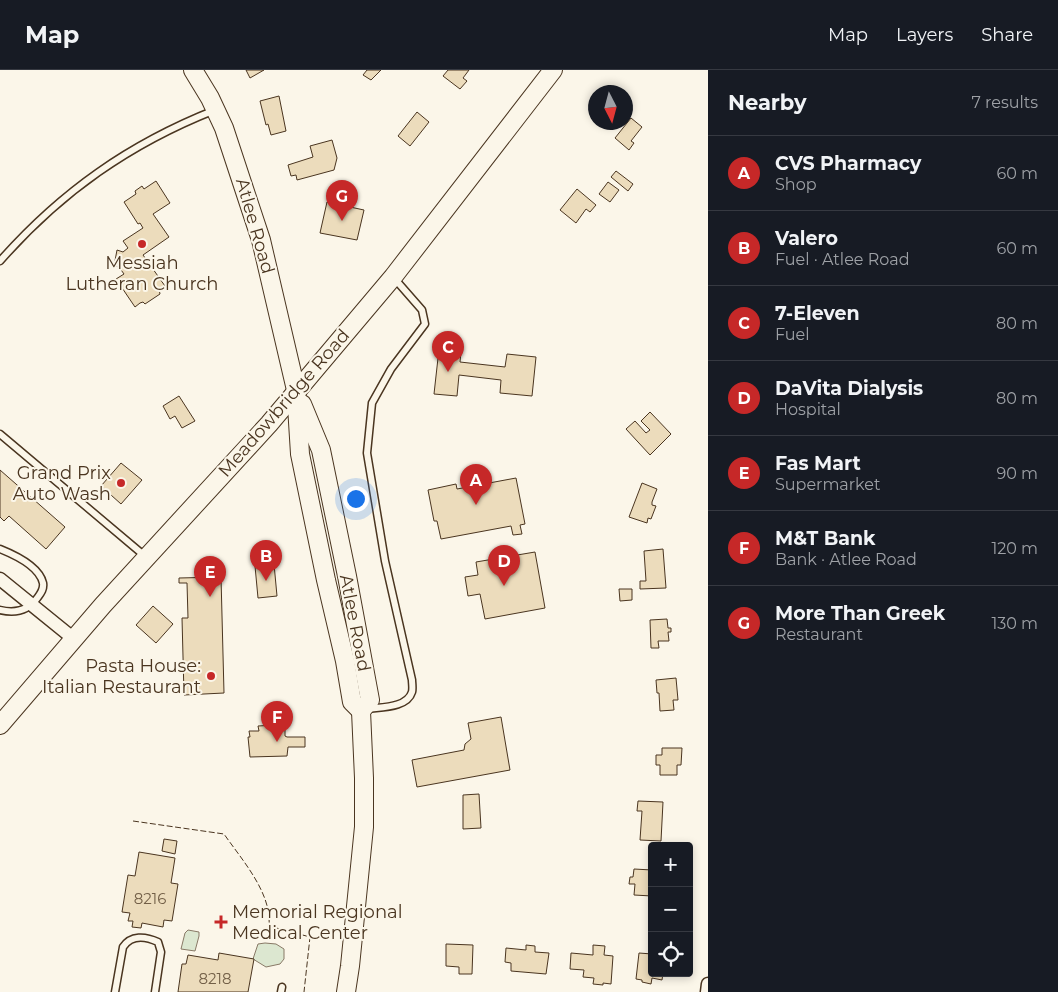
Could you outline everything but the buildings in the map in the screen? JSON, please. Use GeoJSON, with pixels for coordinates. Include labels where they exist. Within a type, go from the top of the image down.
{"type":"FeatureCollection","features":[{"type":"Feature","properties":{"kind":"main road","name":"Atlee Road"},"geometry":{"type":"LineString","coordinates":[[193,70],[216,109],[224,128],[261,240],[296,390],[320,450],[370,700],[361,711],[364,827],[346,992]]}},
{"type":"Feature","properties":{"kind":"main road","name":"Meadowbridge Road"},"geometry":{"type":"LineString","coordinates":[[0,724],[146,557],[269,424],[393,277],[553,70]]}},
{"type":"Feature","properties":{"kind":"street"},"geometry":{"type":"LineString","coordinates":[[0,579],[74,639]]}},
{"type":"Feature","properties":{"kind":"street"},"geometry":{"type":"LineString","coordinates":[[708,984],[708,992]]}},
{"type":"Feature","properties":{"kind":"lane"},"geometry":{"type":"LineString","coordinates":[[0,261],[48,210],[92,175],[148,140],[185,121],[216,109]]}},
{"type":"Feature","properties":{"kind":"lane"},"geometry":{"type":"LineString","coordinates":[[361,711],[400,704],[412,692],[412,680],[385,561],[367,453],[372,403],[391,369],[424,324],[422,310],[393,277]]}},
{"type":"Feature","properties":{"kind":"lane"},"geometry":{"type":"LineString","coordinates":[[0,434],[146,557]]}},
{"type":"Feature","properties":{"kind":"lane"},"geometry":{"type":"LineString","coordinates":[[0,549],[27,563],[42,580],[44,586],[32,606],[17,612],[0,610]]}},
{"type":"Feature","properties":{"kind":"lane"},"geometry":{"type":"LineString","coordinates":[[116,992],[123,947],[126,942],[137,937],[149,938],[158,942],[161,952],[155,992]]}},
{"type":"Feature","properties":{"kind":"green space"},"geometry":{"type":"Polygon","coordinates":[[[188,930],[199,932],[195,951],[181,949],[185,933],[188,930]]]}},
{"type":"Feature","properties":{"kind":"green space"},"geometry":{"type":"Polygon","coordinates":[[[258,944],[276,944],[284,949],[284,959],[280,964],[266,967],[253,959],[258,944]]]}},
{"type":"Feature","properties":{"kind":"fence"},"geometry":{"type":"LineString","coordinates":[[133,821],[224,834],[261,889],[269,914],[269,926],[310,937],[304,992]]}},
{"type":"Feature","properties":{"kind":"place","name":"More Than Greek"},"geometry":{"type":"Point","coordinates":[342,221]}},
{"type":"Feature","properties":{"kind":"place","name":"Messiah Lutheran Church"},"geometry":{"type":"Point","coordinates":[142,244]}},
{"type":"Feature","properties":{"kind":"place","name":"7-Eleven"},"geometry":{"type":"Point","coordinates":[448,372]}},
{"type":"Feature","properties":{"kind":"place","name":"Grand Prix Auto Wash"},"geometry":{"type":"Point","coordinates":[121,483]}},
{"type":"Feature","properties":{"kind":"place","name":"CVS Pharmacy"},"geometry":{"type":"Point","coordinates":[476,505]}},
{"type":"Feature","properties":{"kind":"place","name":"Valero"},"geometry":{"type":"Point","coordinates":[266,581]}},
{"type":"Feature","properties":{"kind":"place","name":"DaVita Dialysis"},"geometry":{"type":"Point","coordinates":[504,586]}},
{"type":"Feature","properties":{"kind":"place","name":"Fas Mart"},"geometry":{"type":"Point","coordinates":[210,597]}},
{"type":"Feature","properties":{"kind":"place","name":"Pasta House: Italian Restaurant"},"geometry":{"type":"Point","coordinates":[211,676]}},
{"type":"Feature","properties":{"kind":"place","name":"M&T Bank"},"geometry":{"type":"Point","coordinates":[277,742]}},
{"type":"Feature","properties":{"kind":"place","name":"Memorial Regional Medical Center"},"geometry":{"type":"Point","coordinates":[221,922]}}]}
